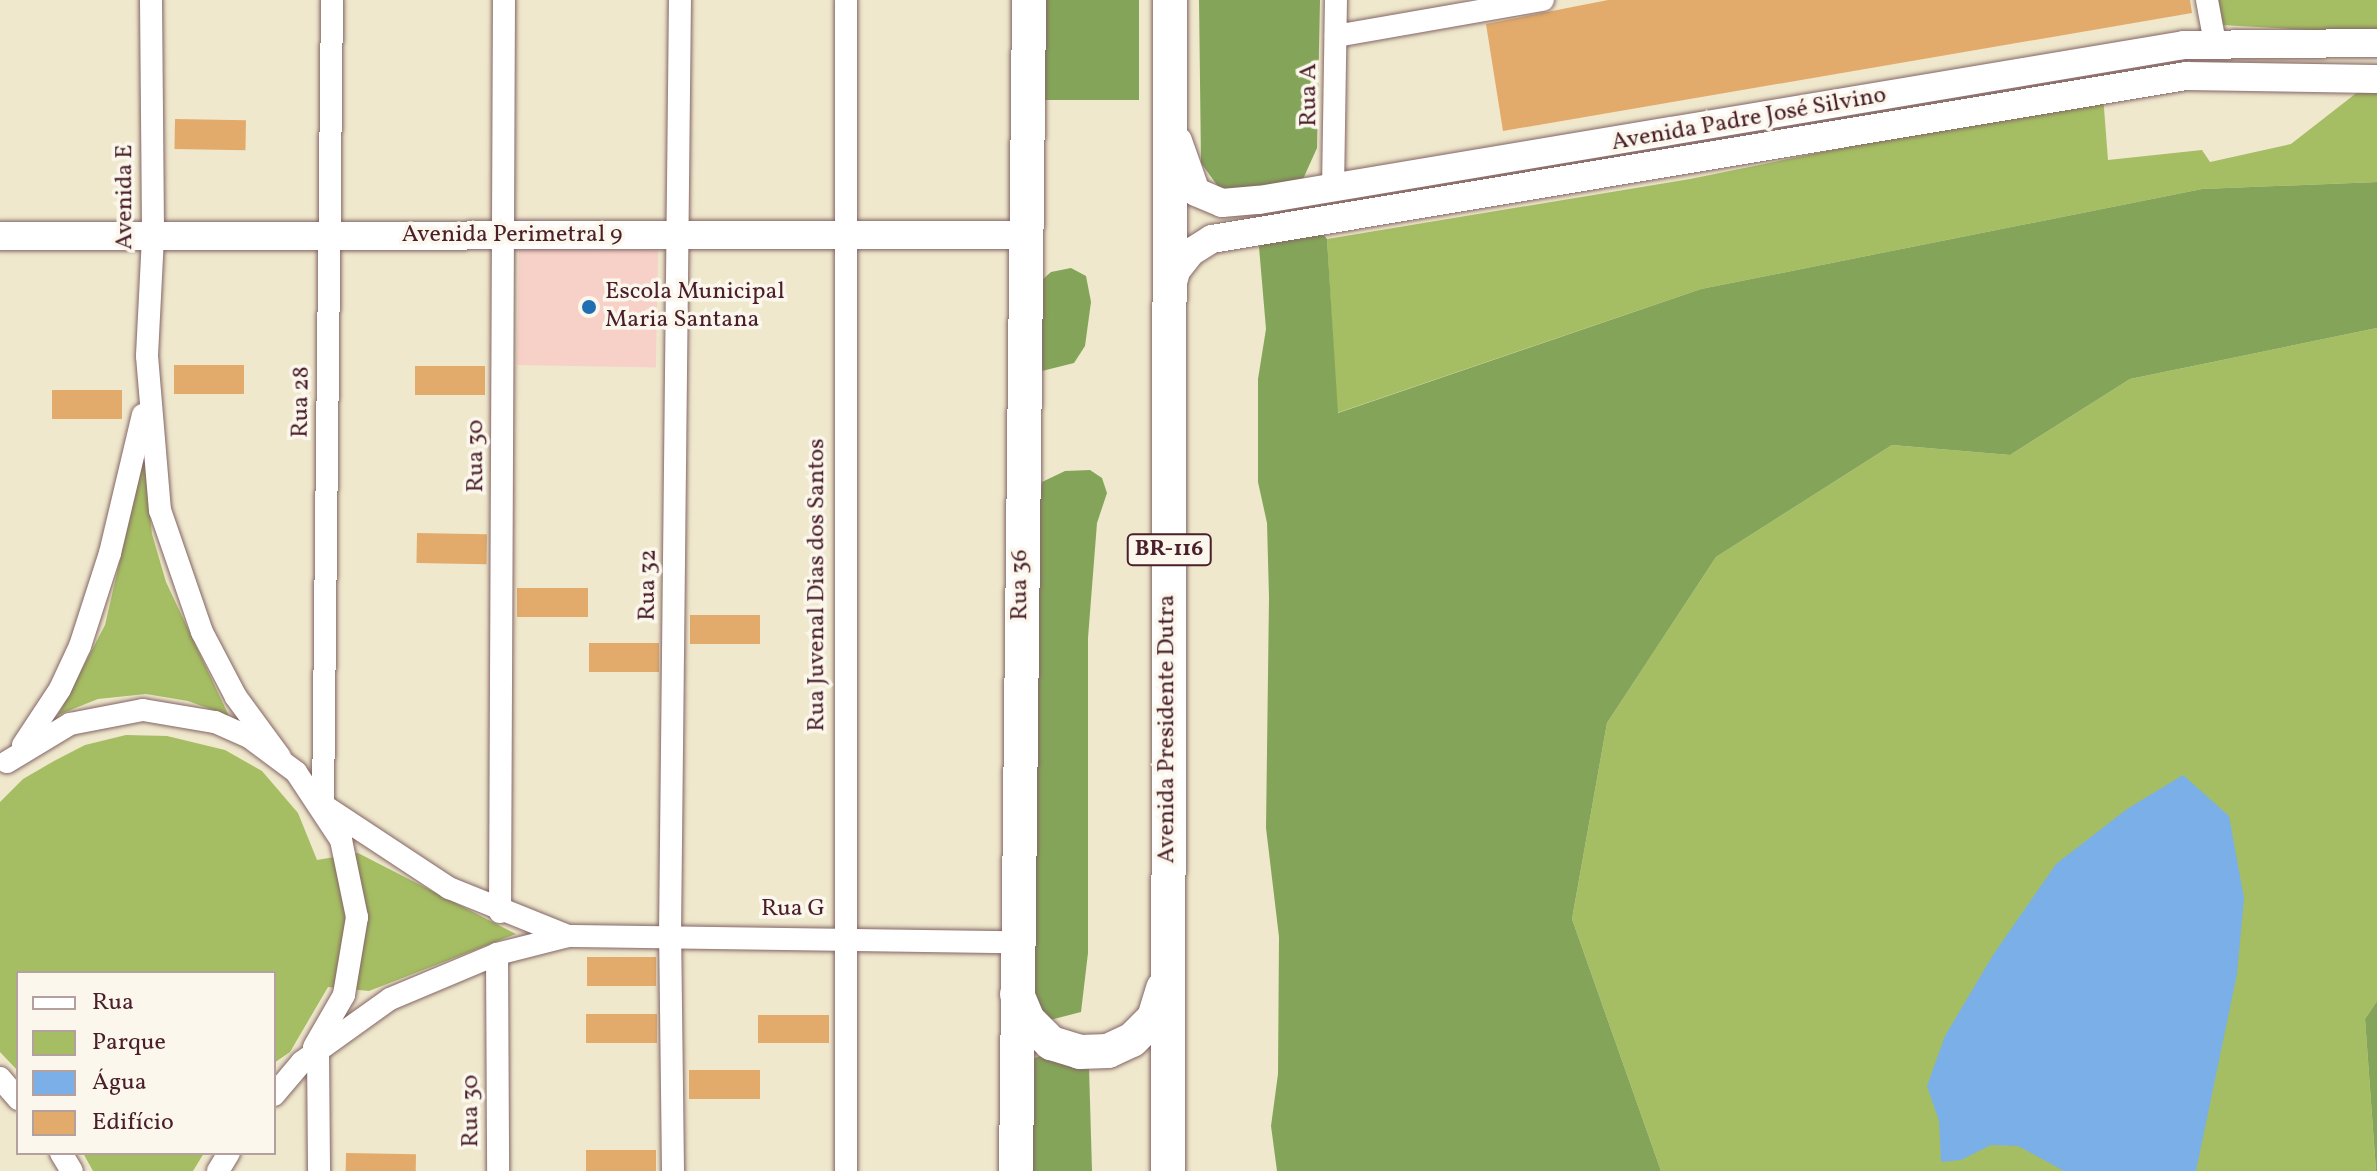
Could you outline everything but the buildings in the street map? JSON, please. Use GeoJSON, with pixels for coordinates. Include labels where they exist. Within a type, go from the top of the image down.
{"type":"FeatureCollection","features":[{"type":"Feature","properties":{"kind":"highway","name":"Rua 36"},"geometry":{"type":"LineString","coordinates":[[1016,1171],[1029,0]]}},
{"type":"Feature","properties":{"kind":"highway","name":"Avenida Presidente Dutra"},"geometry":{"type":"LineString","coordinates":[[1168,1171],[1170,0]]}},
{"type":"Feature","properties":{"kind":"highway"},"geometry":{"type":"LineString","coordinates":[[1017,994],[1028,1020],[1051,1043],[1080,1052],[1108,1051],[1132,1040],[1154,1018],[1167,972]]}},
{"type":"Feature","properties":{"kind":"main road","name":"Avenida Padre José Silvino"},"geometry":{"type":"LineString","coordinates":[[1171,125],[1196,192],[1222,203],[1333,189],[2215,43],[2377,43]]}},
{"type":"Feature","properties":{"kind":"main road","name":"Avenida Padre José Silvino"},"geometry":{"type":"LineString","coordinates":[[1169,299],[1176,271],[1191,252],[1212,239],[2186,76],[2377,79]]}},
{"type":"Feature","properties":{"kind":"main road","name":"Avenida Perimetral 9"},"geometry":{"type":"LineString","coordinates":[[0,236],[1024,235]]}},
{"type":"Feature","properties":{"kind":"street","name":"Avenida E"},"geometry":{"type":"LineString","coordinates":[[147,395],[153,237],[151,0]]}},
{"type":"Feature","properties":{"kind":"street","name":"Rua 28"},"geometry":{"type":"LineString","coordinates":[[323,805],[332,0]]}},
{"type":"Feature","properties":{"kind":"street","name":"Rua 30"},"geometry":{"type":"LineString","coordinates":[[500,912],[504,0]]}},
{"type":"Feature","properties":{"kind":"street","name":"Rua 32"},"geometry":{"type":"LineString","coordinates":[[673,1171],[670,936],[680,0]]}},
{"type":"Feature","properties":{"kind":"street","name":"Rua Juvenal Dias dos Santos"},"geometry":{"type":"LineString","coordinates":[[846,0],[846,1171]]}},
{"type":"Feature","properties":{"kind":"street","name":"Rua A"},"geometry":{"type":"LineString","coordinates":[[1333,189],[1336,0]]}},
{"type":"Feature","properties":{"kind":"street"},"geometry":{"type":"LineString","coordinates":[[1336,36],[1543,0]]}},
{"type":"Feature","properties":{"kind":"street"},"geometry":{"type":"LineString","coordinates":[[2207,0],[2215,43]]}},
{"type":"Feature","properties":{"kind":"street"},"geometry":{"type":"LineString","coordinates":[[147,395],[160,510],[178,571],[236,697],[280,757],[323,805],[449,888],[500,912],[568,936]]}},
{"type":"Feature","properties":{"kind":"street"},"geometry":{"type":"LineString","coordinates":[[3,765],[52,701],[80,646],[110,553],[147,395]]}},
{"type":"Feature","properties":{"kind":"street"},"geometry":{"type":"LineString","coordinates":[[3,765],[70,724],[143,710],[215,722],[280,757]]}},
{"type":"Feature","properties":{"kind":"street"},"geometry":{"type":"LineString","coordinates":[[276,1093],[310,1057],[338,1007],[354,957],[353,878],[323,805]]}},
{"type":"Feature","properties":{"kind":"street"},"geometry":{"type":"LineString","coordinates":[[276,1087],[310,1057],[390,999],[497,954],[568,936]]}},
{"type":"Feature","properties":{"kind":"street","name":"Rua G"},"geometry":{"type":"LineString","coordinates":[[568,936],[844,936],[1018,942]]}},
{"type":"Feature","properties":{"kind":"street","name":"Rua 30"},"geometry":{"type":"LineString","coordinates":[[497,954],[498,1171]]}},
{"type":"Feature","properties":{"kind":"street"},"geometry":{"type":"LineString","coordinates":[[310,1057],[319,1171]]}},
{"type":"Feature","properties":{"kind":"street"},"geometry":{"type":"LineString","coordinates":[[0,1077],[16,1090]]}},
{"type":"Feature","properties":{"kind":"street"},"geometry":{"type":"LineString","coordinates":[[0,1077],[16,1097]]}},
{"type":"Feature","properties":{"kind":"shaded area","name":"Escola Municipal Maria Santana"},"geometry":{"type":"Polygon","coordinates":[[[519,248],[658,250],[656,367],[517,365],[519,248]]]}},
{"type":"Feature","properties":{"kind":"green space"},"geometry":{"type":"Polygon","coordinates":[[[1037,0],[1139,0],[1139,100],[1037,100],[1037,0]]]}},
{"type":"Feature","properties":{"kind":"green space"},"geometry":{"type":"Polygon","coordinates":[[[1199,0],[1320,0],[1317,148],[1303,179],[1225,196],[1201,163],[1199,0]]]}},
{"type":"Feature","properties":{"kind":"green space"},"geometry":{"type":"Polygon","coordinates":[[[2218,0],[2377,0],[2377,34],[2222,25],[2218,0]]]}},
{"type":"Feature","properties":{"kind":"green space"},"geometry":{"type":"Polygon","coordinates":[[[2368,84],[2377,84],[2377,182],[2202,189],[1701,289],[1337,413],[1327,239],[1690,179],[2103,95],[2108,160],[2202,150],[2210,162],[2291,144],[2368,84]]]}},
{"type":"Feature","properties":{"kind":"green space"},"geometry":{"type":"Polygon","coordinates":[[[2377,182],[2377,328],[2130,379],[2010,455],[1892,445],[1716,557],[1607,723],[1572,919],[1661,1171],[1277,1171],[1271,1126],[1278,1074],[1279,937],[1266,828],[1269,597],[1267,523],[1258,482],[1258,379],[1266,329],[1259,247],[1269,236],[1316,225],[1327,239],[1338,413],[1701,289],[2202,189],[2377,182]]]}},
{"type":"Feature","properties":{"kind":"green space"},"geometry":{"type":"Polygon","coordinates":[[[1071,268],[1086,276],[1091,302],[1085,346],[1074,363],[1042,371],[1028,358],[1024,296],[1051,272],[1071,268]]]}},
{"type":"Feature","properties":{"kind":"green space"},"geometry":{"type":"Polygon","coordinates":[[[2377,328],[2377,1001],[2365,1019],[2376,1171],[1661,1171],[1572,919],[1607,723],[1716,557],[1892,445],[2010,455],[2130,379],[2377,328]]]}},
{"type":"Feature","properties":{"kind":"green space"},"geometry":{"type":"Polygon","coordinates":[[[144,456],[152,534],[166,582],[229,716],[188,701],[146,694],[98,699],[58,715],[105,625],[144,456]]]}},
{"type":"Feature","properties":{"kind":"green space"},"geometry":{"type":"Polygon","coordinates":[[[1090,470],[1102,478],[1107,493],[1097,523],[1088,638],[1088,953],[1081,1012],[1050,1020],[1031,1007],[1024,578],[1042,482],[1065,471],[1090,470]]]}},
{"type":"Feature","properties":{"kind":"green space"},"geometry":{"type":"Polygon","coordinates":[[[126,735],[167,736],[225,750],[262,771],[298,813],[317,860],[358,853],[516,934],[369,991],[328,987],[290,1052],[276,1062],[276,971],[16,971],[16,1069],[0,1052],[0,802],[23,779],[85,745],[126,735]]]}},
{"type":"Feature","properties":{"kind":"green space"},"geometry":{"type":"Polygon","coordinates":[[[2377,1001],[2377,1171],[2376,1171],[2365,1019],[2377,1001]]]}},
{"type":"Feature","properties":{"kind":"green space"},"geometry":{"type":"Polygon","coordinates":[[[1045,1054],[1089,1067],[1092,1171],[1015,1171],[1027,1061],[1045,1054]]]}},
{"type":"Feature","properties":{"kind":"green space"},"geometry":{"type":"Polygon","coordinates":[[[84,1155],[203,1155],[193,1171],[93,1171],[84,1155]]]}},
{"type":"Feature","properties":{"kind":"water"},"geometry":{"type":"Polygon","coordinates":[[[2183,775],[2229,816],[2244,898],[2237,974],[2196,1171],[2064,1171],[2018,1146],[1991,1145],[1961,1160],[1941,1162],[1939,1121],[1927,1086],[1945,1036],[1993,955],[2056,864],[2127,809],[2183,775]]]}},
{"type":"Feature","properties":{"kind":"place","name":"Escola Municipal Maria Santana"},"geometry":{"type":"Point","coordinates":[589,307]}}]}
